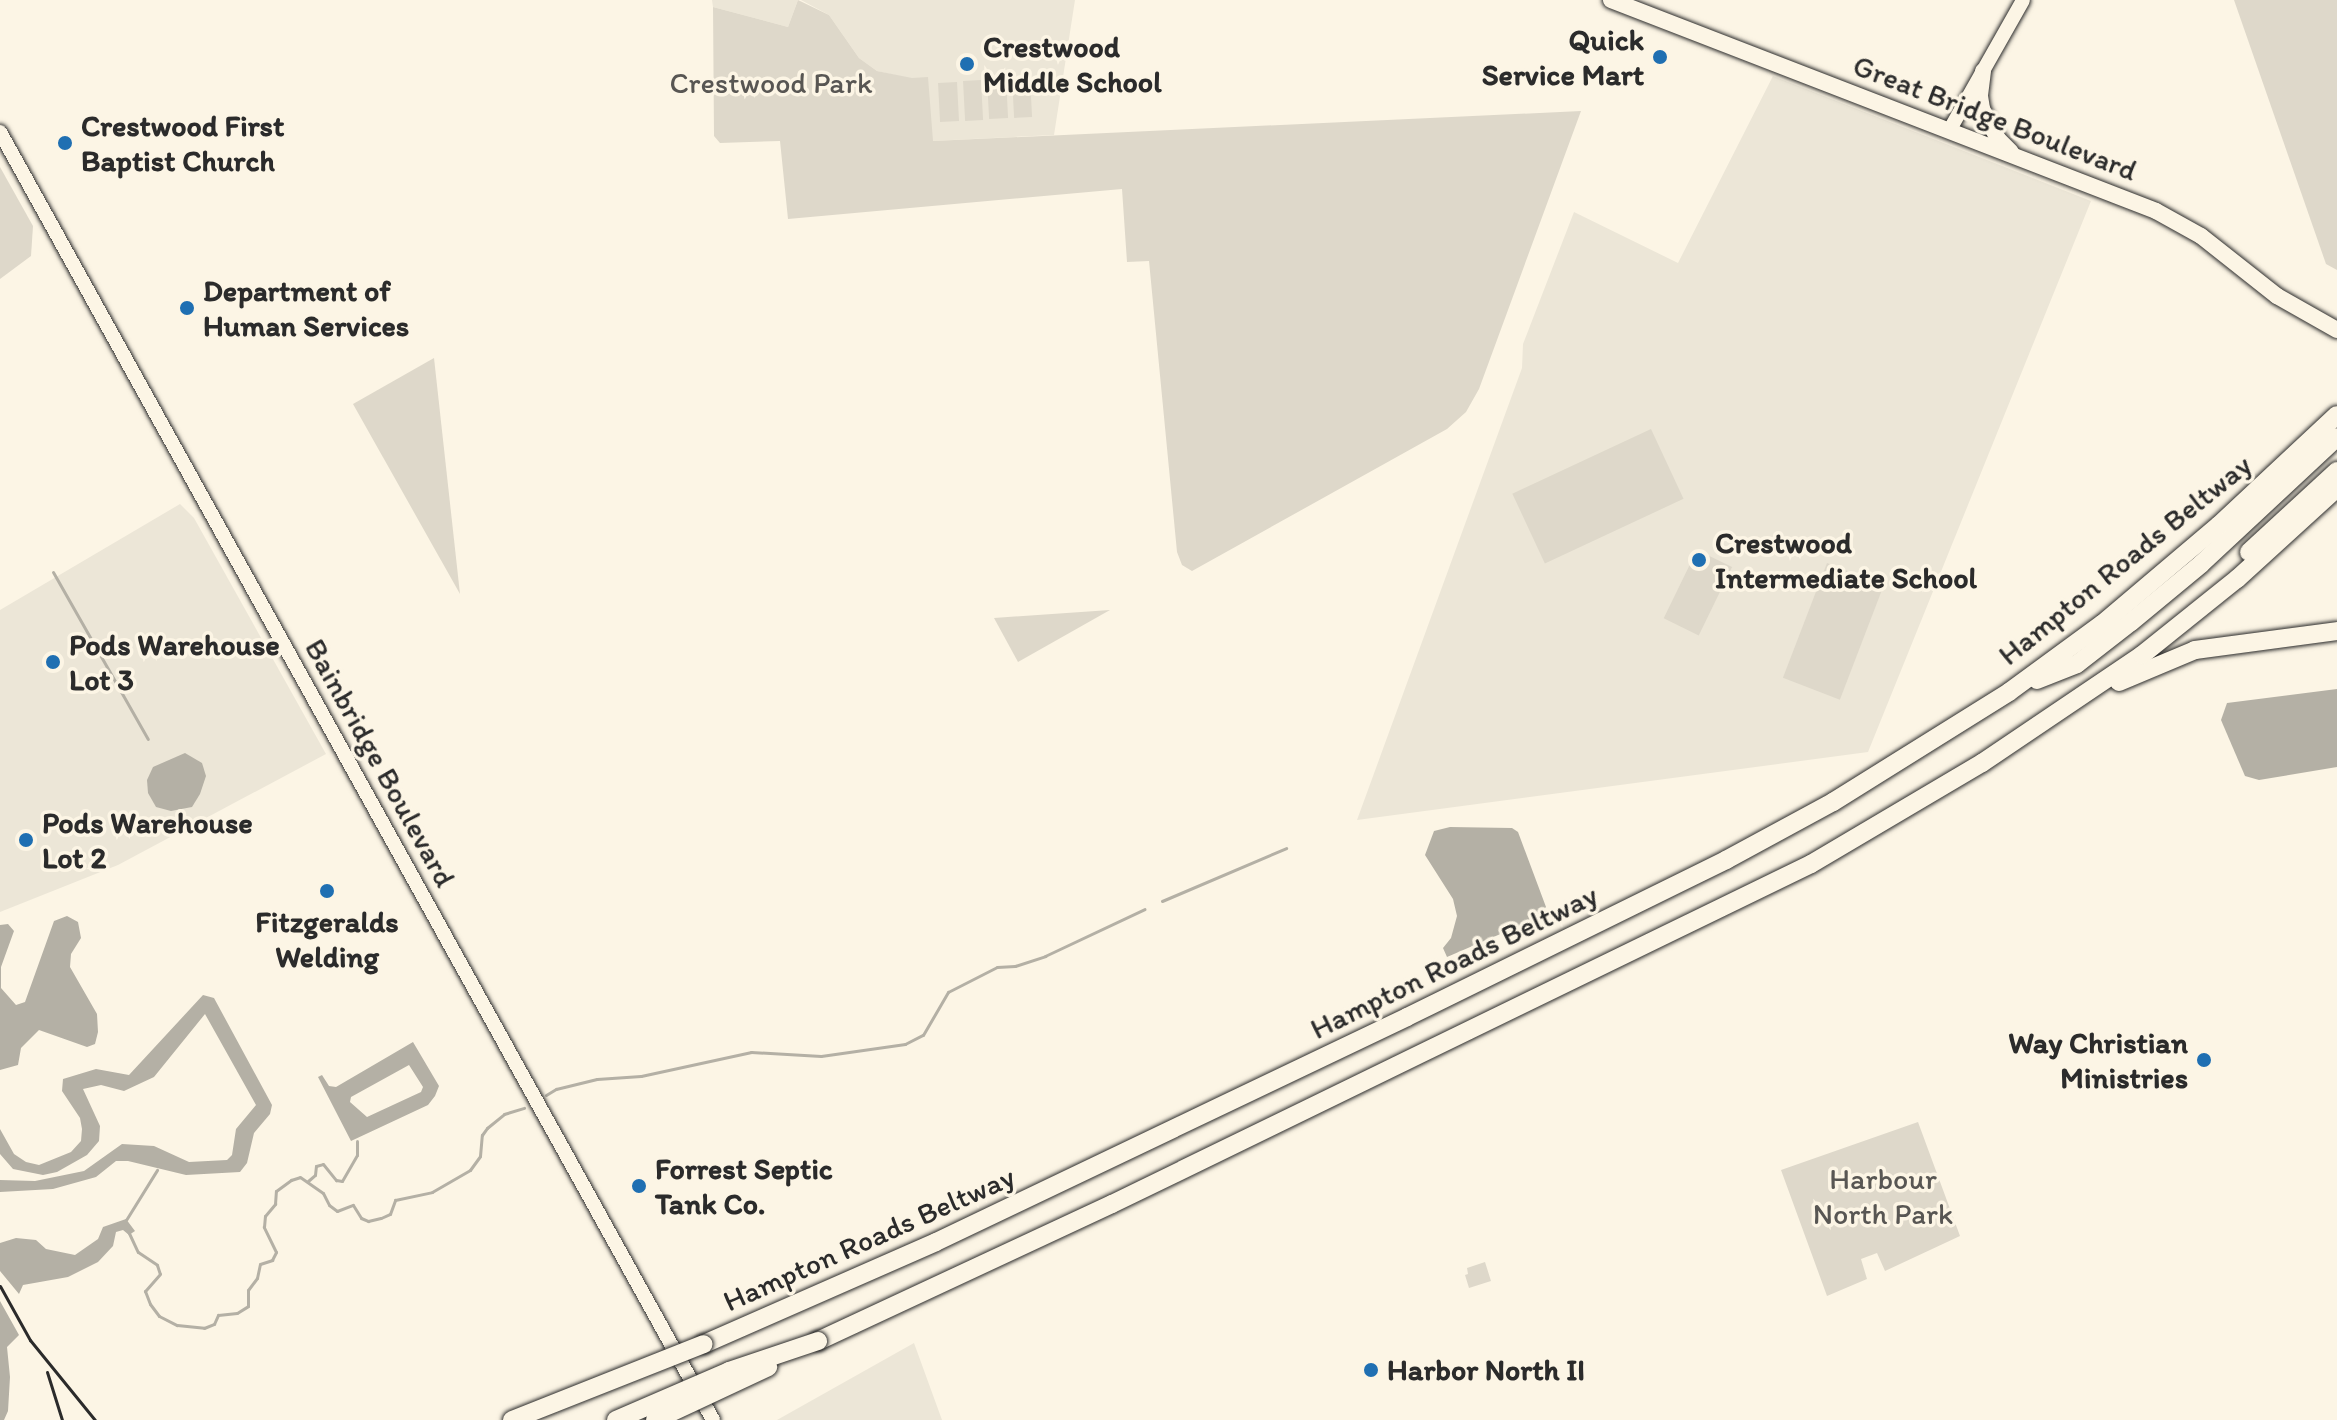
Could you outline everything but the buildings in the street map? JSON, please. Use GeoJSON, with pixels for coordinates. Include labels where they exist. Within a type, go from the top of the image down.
{"type":"FeatureCollection","features":[{"type":"Feature","properties":{"kind":"highway","name":"Hampton Roads Beltway"},"geometry":{"type":"LineString","coordinates":[[512,1420],[706,1350],[1726,860],[1833,802],[2009,692],[2179,561],[2337,415]]}},
{"type":"Feature","properties":{"kind":"highway"},"geometry":{"type":"LineString","coordinates":[[2009,692],[2077,664],[2201,564],[2337,437]]}},
{"type":"Feature","properties":{"kind":"highway"},"geometry":{"type":"LineString","coordinates":[[2033,728],[2231,569],[2337,471]]}},
{"type":"Feature","properties":{"kind":"highway"},"geometry":{"type":"LineString","coordinates":[[655,1420],[720,1393],[818,1341],[1112,1204],[1811,864],[1932,794],[2175,630],[2337,488]]}},
{"type":"Feature","properties":{"kind":"highway"},"geometry":{"type":"LineString","coordinates":[[1932,794],[2005,762],[2118,683],[2170,659],[2231,642],[2337,631]]}},
{"type":"Feature","properties":{"kind":"highway"},"geometry":{"type":"LineString","coordinates":[[616,1420],[729,1371],[818,1341]]}},
{"type":"Feature","properties":{"kind":"highway"},"geometry":{"type":"LineString","coordinates":[[544,1420],[706,1350]]}},
{"type":"Feature","properties":{"kind":"main road","name":"Great Bridge Boulevard"},"geometry":{"type":"LineString","coordinates":[[1611,0],[2015,156],[2188,227],[2277,296],[2336,330]]}},
{"type":"Feature","properties":{"kind":"main road"},"geometry":{"type":"LineString","coordinates":[[1949,131],[2023,0]]}},
{"type":"Feature","properties":{"kind":"main road"},"geometry":{"type":"LineString","coordinates":[[1983,71],[1982,109],[1998,139],[2015,156]]}},
{"type":"Feature","properties":{"kind":"main road","name":"Bainbridge Boulevard"},"geometry":{"type":"LineString","coordinates":[[0,132],[713,1420]]}},
{"type":"Feature","properties":{"kind":"shaded area"},"geometry":{"type":"Polygon","coordinates":[[[712,0],[798,0],[788,27],[713,7],[712,0]]]}},
{"type":"Feature","properties":{"kind":"shaded area","name":"Crestwood Middle School"},"geometry":{"type":"Polygon","coordinates":[[[801,0],[1075,0],[1054,135],[932,141],[912,79],[877,71],[859,58],[829,15],[801,0]]]}},
{"type":"Feature","properties":{"kind":"shaded area","name":"Crestwood Intermediate School"},"geometry":{"type":"Polygon","coordinates":[[[1773,76],[2091,201],[1868,752],[1357,820],[1522,368],[1523,344],[1574,212],[1678,263],[1773,76]]]}},
{"type":"Feature","properties":{"kind":"shaded area"},"geometry":{"type":"Polygon","coordinates":[[[180,504],[194,518],[326,754],[118,865],[0,912],[0,610],[180,504]]]}},
{"type":"Feature","properties":{"kind":"shaded area"},"geometry":{"type":"Polygon","coordinates":[[[2337,689],[2337,767],[2259,780],[2245,776],[2221,720],[2227,703],[2337,689]]]}},
{"type":"Feature","properties":{"kind":"shaded area"},"geometry":{"type":"Polygon","coordinates":[[[185,753],[202,763],[206,776],[200,794],[192,807],[171,811],[156,807],[148,793],[147,780],[153,767],[185,753]]]}},
{"type":"Feature","properties":{"kind":"shaded area"},"geometry":{"type":"Polygon","coordinates":[[[1450,827],[1512,828],[1518,832],[1546,907],[1533,920],[1447,957],[1443,948],[1451,938],[1457,916],[1453,899],[1425,855],[1434,831],[1450,827]]]}},
{"type":"Feature","properties":{"kind":"shaded area"},"geometry":{"type":"Polygon","coordinates":[[[67,916],[78,922],[81,938],[71,954],[70,967],[97,1014],[95,1044],[87,1047],[39,1030],[21,1048],[18,1065],[0,1070],[0,925],[8,924],[14,931],[1,967],[1,988],[16,1005],[25,1002],[54,921],[67,916]]]}},
{"type":"Feature","properties":{"kind":"shaded area"},"geometry":{"type":"Polygon","coordinates":[[[203,995],[214,998],[272,1105],[270,1114],[254,1133],[247,1163],[240,1172],[186,1175],[116,1161],[96,1177],[53,1189],[0,1192],[0,1180],[35,1181],[84,1171],[122,1144],[154,1146],[189,1162],[227,1160],[232,1155],[236,1129],[256,1105],[205,1014],[154,1077],[124,1091],[101,1085],[83,1089],[100,1126],[99,1141],[87,1155],[57,1172],[43,1175],[13,1169],[0,1154],[0,1129],[14,1154],[26,1162],[39,1165],[71,1152],[81,1141],[82,1129],[80,1118],[62,1091],[63,1079],[96,1069],[129,1075],[203,995]]]}},
{"type":"Feature","properties":{"kind":"shaded area"},"geometry":{"type":"Polygon","coordinates":[[[413,1042],[439,1086],[428,1105],[351,1141],[318,1077],[322,1075],[329,1086],[336,1087],[413,1042]],[[409,1065],[351,1097],[350,1102],[367,1117],[421,1092],[423,1087],[409,1065]]]}},
{"type":"Feature","properties":{"kind":"shaded area"},"geometry":{"type":"Polygon","coordinates":[[[126,1219],[135,1231],[129,1235],[123,1230],[116,1232],[113,1246],[98,1262],[68,1277],[23,1285],[19,1294],[0,1271],[0,1243],[16,1238],[36,1240],[46,1249],[75,1255],[98,1239],[103,1227],[126,1219]]]}},
{"type":"Feature","properties":{"kind":"shaded area"},"geometry":{"type":"Polygon","coordinates":[[[0,1301],[19,1335],[7,1347],[10,1377],[8,1411],[4,1420],[0,1420],[0,1301]]]}},
{"type":"Feature","properties":{"kind":"shaded area"},"geometry":{"type":"Polygon","coordinates":[[[914,1343],[942,1420],[777,1420],[914,1343]]]}},
{"type":"Feature","properties":{"kind":"green space","name":"Crestwood Park"},"geometry":{"type":"Polygon","coordinates":[[[798,0],[829,15],[859,58],[877,71],[912,78],[928,77],[933,141],[1581,111],[1479,389],[1466,412],[1447,429],[1192,571],[1182,565],[1177,552],[1149,261],[1127,262],[1122,189],[788,219],[780,141],[720,143],[714,136],[713,7],[788,27],[798,0]]]}},
{"type":"Feature","properties":{"kind":"green space"},"geometry":{"type":"Polygon","coordinates":[[[2234,0],[2337,0],[2337,270],[2326,264],[2234,0]]]}},
{"type":"Feature","properties":{"kind":"green space"},"geometry":{"type":"Polygon","coordinates":[[[1030,77],[1032,117],[1014,118],[1012,78],[1030,77]]]}},
{"type":"Feature","properties":{"kind":"green space"},"geometry":{"type":"Polygon","coordinates":[[[1006,78],[1008,118],[989,119],[987,79],[1006,78]]]}},
{"type":"Feature","properties":{"kind":"green space"},"geometry":{"type":"Polygon","coordinates":[[[981,80],[983,120],[965,121],[963,81],[981,80]]]}},
{"type":"Feature","properties":{"kind":"green space"},"geometry":{"type":"Polygon","coordinates":[[[957,82],[959,121],[940,122],[938,83],[957,82]]]}},
{"type":"Feature","properties":{"kind":"green space"},"geometry":{"type":"Polygon","coordinates":[[[0,167],[33,226],[31,256],[0,279],[0,167]]]}},
{"type":"Feature","properties":{"kind":"green space"},"geometry":{"type":"Polygon","coordinates":[[[434,358],[460,594],[353,404],[434,358]]]}},
{"type":"Feature","properties":{"kind":"green space"},"geometry":{"type":"Polygon","coordinates":[[[1651,429],[1684,499],[1545,563],[1512,494],[1651,429]]]}},
{"type":"Feature","properties":{"kind":"green space"},"geometry":{"type":"Polygon","coordinates":[[[1697,550],[1732,567],[1699,635],[1664,618],[1697,550]]]}},
{"type":"Feature","properties":{"kind":"green space"},"geometry":{"type":"Polygon","coordinates":[[[1827,563],[1884,585],[1840,700],[1783,678],[1827,563]]]}},
{"type":"Feature","properties":{"kind":"green space"},"geometry":{"type":"Polygon","coordinates":[[[1110,610],[1018,662],[994,618],[1110,610]]]}},
{"type":"Feature","properties":{"kind":"green space","name":"Harbour North Park"},"geometry":{"type":"Polygon","coordinates":[[[1918,1122],[1960,1236],[1885,1271],[1877,1253],[1861,1259],[1867,1279],[1827,1296],[1781,1170],[1918,1122]]]}},
{"type":"Feature","properties":{"kind":"green space"},"geometry":{"type":"Polygon","coordinates":[[[1485,1262],[1491,1281],[1469,1288],[1465,1275],[1468,1274],[1467,1268],[1485,1262]]]}},
{"type":"Feature","properties":{"kind":"waterway"},"geometry":{"type":"LineString","coordinates":[[53,572],[148,739]]}},
{"type":"Feature","properties":{"kind":"waterway"},"geometry":{"type":"LineString","coordinates":[[1162,901],[1286,848]]}},
{"type":"Feature","properties":{"kind":"waterway"},"geometry":{"type":"LineString","coordinates":[[546,1095],[556,1089],[597,1079],[641,1076],[751,1052],[821,1056],[905,1044],[923,1035],[948,992],[997,967],[1015,966],[1045,956],[1145,909]]}},
{"type":"Feature","properties":{"kind":"waterway"},"geometry":{"type":"LineString","coordinates":[[128,1231],[138,1252],[157,1265],[160,1274],[145,1291],[159,1316],[177,1325],[204,1328],[214,1324],[218,1315],[237,1313],[248,1306],[248,1290],[257,1278],[260,1264],[272,1260],[276,1252],[264,1227],[265,1216],[275,1204],[276,1191],[291,1180],[300,1177],[323,1193],[329,1205],[337,1211],[353,1205],[361,1218],[368,1221],[381,1218],[390,1214],[395,1200],[432,1192],[470,1170],[480,1156],[482,1135],[487,1128],[504,1114],[524,1108]]}},
{"type":"Feature","properties":{"kind":"waterway"},"geometry":{"type":"LineString","coordinates":[[308,1181],[315,1175],[316,1166],[323,1164],[336,1180],[342,1181],[357,1155],[357,1141]]}},
{"type":"Feature","properties":{"kind":"waterway"},"geometry":{"type":"LineString","coordinates":[[126,1220],[157,1170]]}},
{"type":"Feature","properties":{"kind":"railway"},"geometry":{"type":"LineString","coordinates":[[0,1286],[30,1340],[95,1420]]}},
{"type":"Feature","properties":{"kind":"railway"},"geometry":{"type":"LineString","coordinates":[[47,1372],[62,1420]]}},
{"type":"Feature","properties":{"kind":"place","name":"Quick Service Mart"},"geometry":{"type":"Point","coordinates":[1660,57]}},
{"type":"Feature","properties":{"kind":"place","name":"Crestwood Middle School"},"geometry":{"type":"Point","coordinates":[967,64]}},
{"type":"Feature","properties":{"kind":"place","name":"Crestwood First Baptist Church"},"geometry":{"type":"Point","coordinates":[65,143]}},
{"type":"Feature","properties":{"kind":"place","name":"Department of Human Services"},"geometry":{"type":"Point","coordinates":[187,308]}},
{"type":"Feature","properties":{"kind":"place","name":"Crestwood Intermediate School"},"geometry":{"type":"Point","coordinates":[1699,560]}},
{"type":"Feature","properties":{"kind":"place","name":"Pods Warehouse Lot 3"},"geometry":{"type":"Point","coordinates":[53,662]}},
{"type":"Feature","properties":{"kind":"place","name":"Pods Warehouse Lot 2"},"geometry":{"type":"Point","coordinates":[26,840]}},
{"type":"Feature","properties":{"kind":"place","name":"Fitzgeralds Welding"},"geometry":{"type":"Point","coordinates":[327,891]}},
{"type":"Feature","properties":{"kind":"place","name":"Way Christian Ministries"},"geometry":{"type":"Point","coordinates":[2204,1060]}},
{"type":"Feature","properties":{"kind":"place","name":"Forrest Septic Tank Co."},"geometry":{"type":"Point","coordinates":[639,1186]}},
{"type":"Feature","properties":{"kind":"place","name":"Harbor North II"},"geometry":{"type":"Point","coordinates":[1371,1370]}}]}
